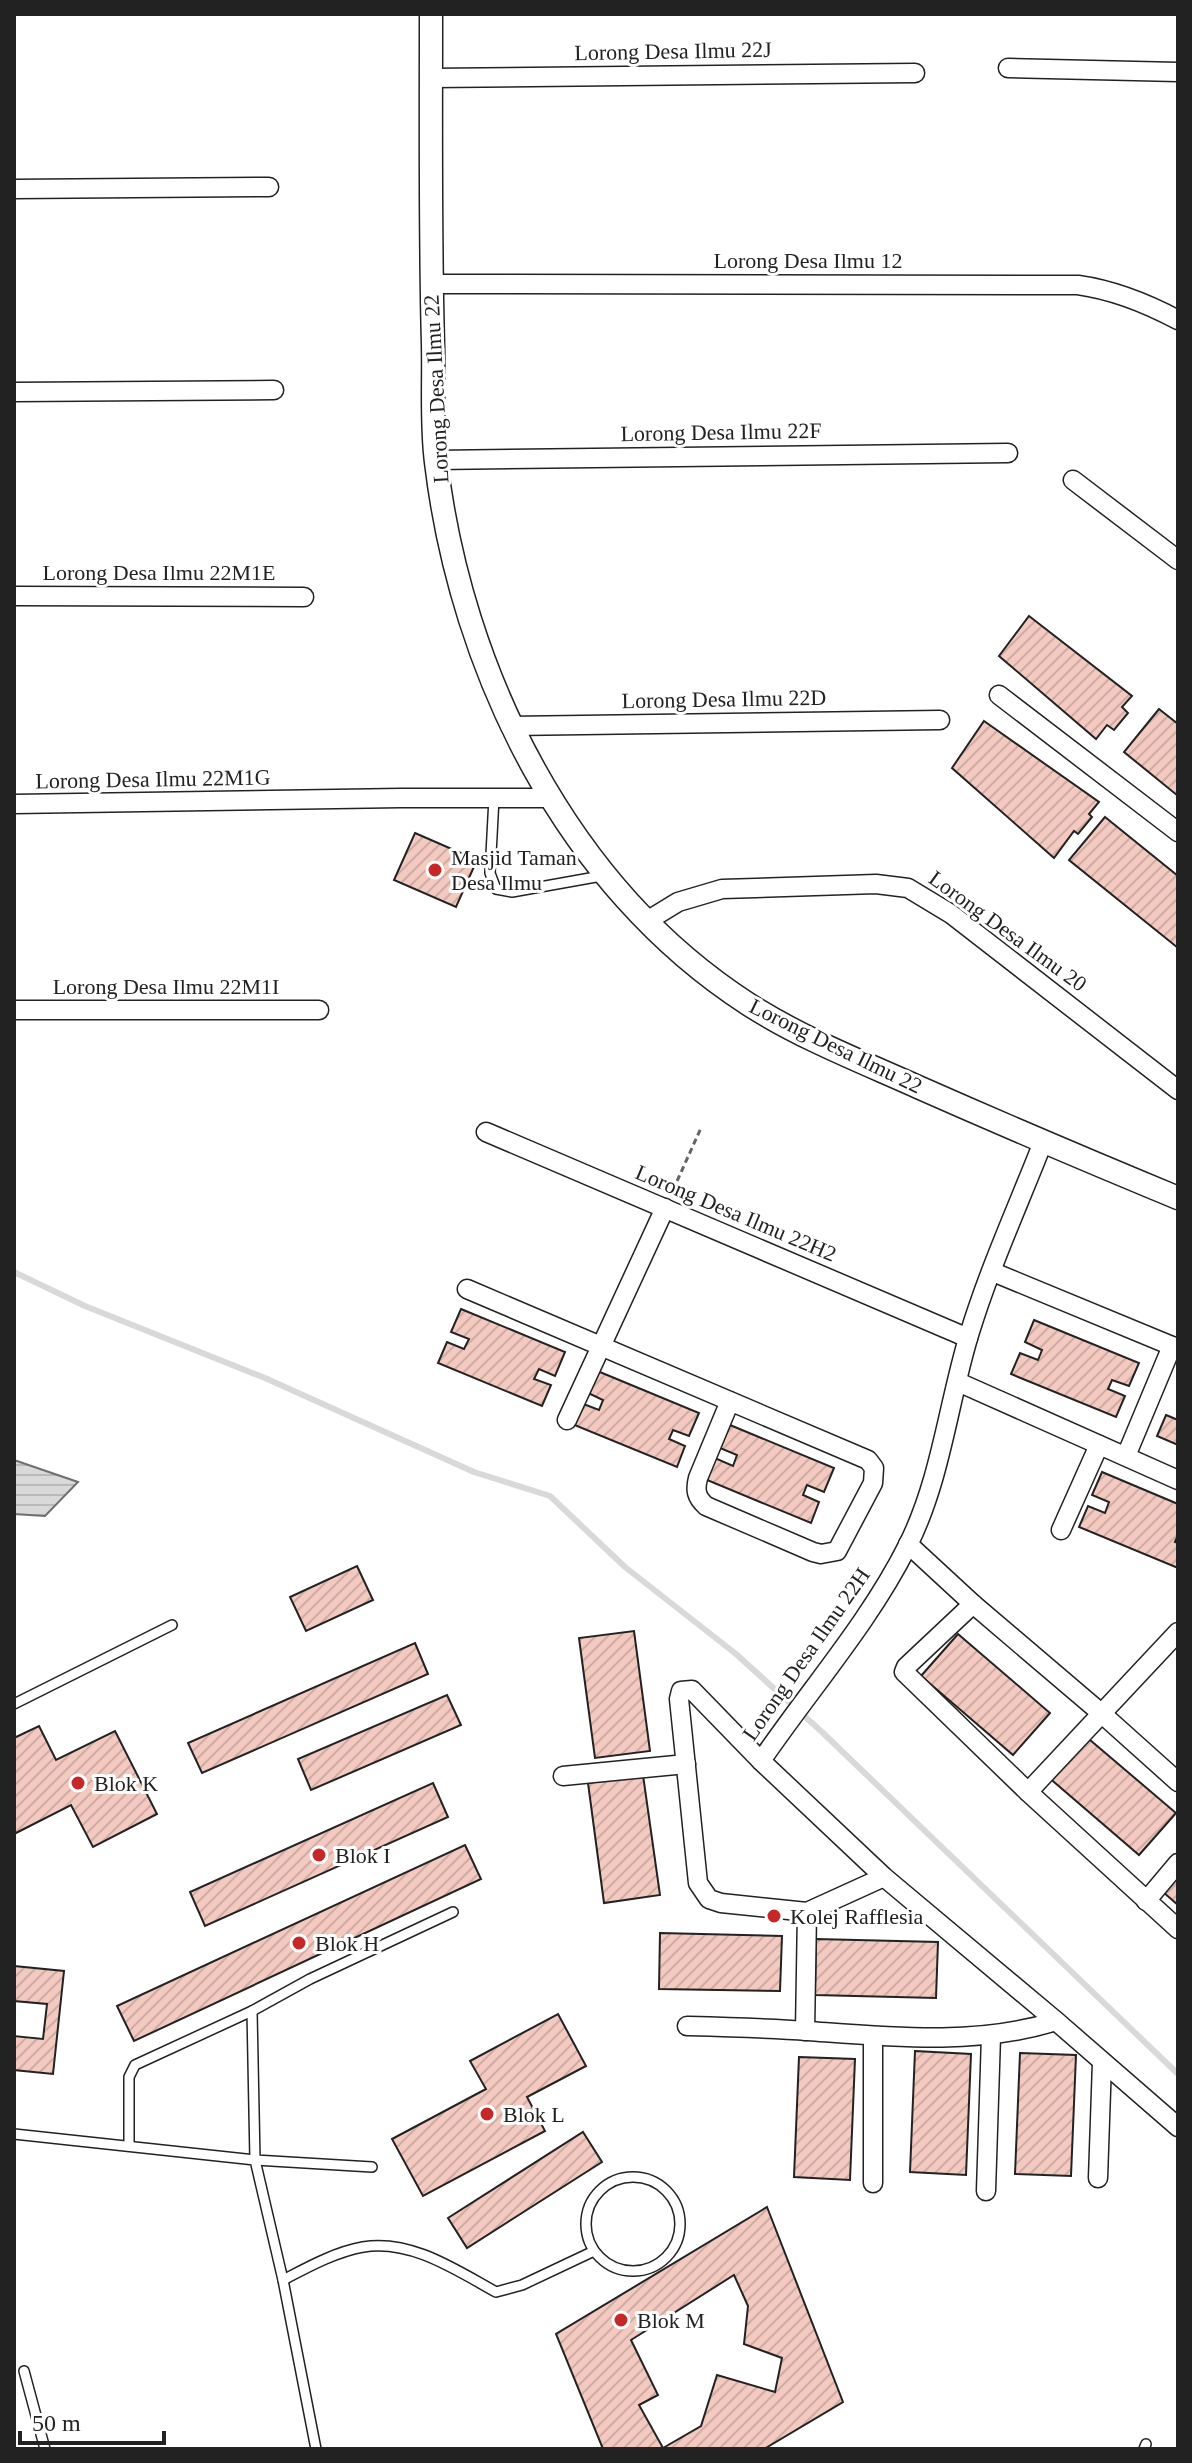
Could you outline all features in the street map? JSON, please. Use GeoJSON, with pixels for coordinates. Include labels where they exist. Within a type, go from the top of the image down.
{"type":"FeatureCollection","features":[{"type":"Feature","properties":{"kind":"street","name":"Lorong Desa Ilmu 22"},"geometry":{"type":"LineString","coordinates":[[431,14],[431,284],[436,460],[446,524],[468,618],[483,665],[510,726],[551,798],[607,875],[647,921],[714,980],[763,1013],[836,1051],[1178,1198]]}},
{"type":"Feature","properties":{"kind":"street"},"geometry":{"type":"LineString","coordinates":[[1008,68],[1178,72]]}},
{"type":"Feature","properties":{"kind":"street","name":"Lorong Desa Ilmu 22J"},"geometry":{"type":"LineString","coordinates":[[431,78],[915,73]]}},
{"type":"Feature","properties":{"kind":"street"},"geometry":{"type":"LineString","coordinates":[[14,189],[269,187]]}},
{"type":"Feature","properties":{"kind":"street","name":"Lorong Desa Ilmu 12"},"geometry":{"type":"LineString","coordinates":[[431,284],[1078,285],[1128,297],[1178,320]]}},
{"type":"Feature","properties":{"kind":"street"},"geometry":{"type":"LineString","coordinates":[[14,392],[274,390]]}},
{"type":"Feature","properties":{"kind":"street","name":"Lorong Desa Ilmu 22F"},"geometry":{"type":"LineString","coordinates":[[436,460],[1008,453]]}},
{"type":"Feature","properties":{"kind":"street"},"geometry":{"type":"LineString","coordinates":[[1073,480],[1178,560]]}},
{"type":"Feature","properties":{"kind":"street","name":"Lorong Desa Ilmu 22M1E"},"geometry":{"type":"LineString","coordinates":[[14,596],[304,597]]}},
{"type":"Feature","properties":{"kind":"street"},"geometry":{"type":"LineString","coordinates":[[999,695],[1178,832]]}},
{"type":"Feature","properties":{"kind":"street","name":"Lorong Desa Ilmu 22D"},"geometry":{"type":"LineString","coordinates":[[510,726],[940,720]]}},
{"type":"Feature","properties":{"kind":"street","name":"Lorong Desa Ilmu 22M1G"},"geometry":{"type":"LineString","coordinates":[[14,804],[551,798]]}},
{"type":"Feature","properties":{"kind":"street","name":"Lorong Desa Ilmu 20"},"geometry":{"type":"LineString","coordinates":[[647,921],[678,902],[722,889],[876,884],[908,888],[951,914],[1178,1090]]}},
{"type":"Feature","properties":{"kind":"street","name":"Lorong Desa Ilmu 22M1I"},"geometry":{"type":"LineString","coordinates":[[14,1010],[319,1010]]}},
{"type":"Feature","properties":{"kind":"street","name":"Lorong Desa Ilmu 22H2"},"geometry":{"type":"LineString","coordinates":[[486,1132],[968,1338]]}},
{"type":"Feature","properties":{"kind":"street","name":"Lorong Desa Ilmu 22H"},"geometry":{"type":"LineString","coordinates":[[1043,1142],[968,1338],[940,1453],[908,1544],[829,1668],[793,1713],[761,1761],[884,1877],[1178,2127]]}},
{"type":"Feature","properties":{"kind":"street"},"geometry":{"type":"LineString","coordinates":[[567,1420],[665,1208]]}},
{"type":"Feature","properties":{"kind":"street"},"geometry":{"type":"LineString","coordinates":[[993,1272],[1175,1347],[1126,1456]]}},
{"type":"Feature","properties":{"kind":"street"},"geometry":{"type":"LineString","coordinates":[[467,1289],[601,1345],[730,1401],[871,1463],[875,1476],[873,1483],[837,1551],[813,1552],[700,1501],[696,1487],[698,1478],[730,1401]]}},
{"type":"Feature","properties":{"kind":"street"},"geometry":{"type":"LineString","coordinates":[[958,1382],[1178,1480]]}},
{"type":"Feature","properties":{"kind":"street"},"geometry":{"type":"LineString","coordinates":[[1061,1530],[1099,1445]]}},
{"type":"Feature","properties":{"kind":"street"},"geometry":{"type":"LineString","coordinates":[[908,1544],[1178,1782]]}},
{"type":"Feature","properties":{"kind":"street"},"geometry":{"type":"LineString","coordinates":[[973,1604],[904,1671],[930,1700],[1178,1929]]}},
{"type":"Feature","properties":{"kind":"street"},"geometry":{"type":"LineString","coordinates":[[1028,1792],[1178,1632]]}},
{"type":"Feature","properties":{"kind":"street"},"geometry":{"type":"LineString","coordinates":[[761,1761],[690,1688],[679,1694],[698,1883],[709,1899],[807,1912],[884,1877]]}},
{"type":"Feature","properties":{"kind":"street"},"geometry":{"type":"LineString","coordinates":[[563,1776],[686,1764]]}},
{"type":"Feature","properties":{"kind":"street"},"geometry":{"type":"LineString","coordinates":[[1146,1901],[1178,1863]]}},
{"type":"Feature","properties":{"kind":"street"},"geometry":{"type":"LineString","coordinates":[[805,2031],[807,1912]]}},
{"type":"Feature","properties":{"kind":"street"},"geometry":{"type":"LineString","coordinates":[[687,2026],[873,2037],[991,2036],[1056,2021]]}},
{"type":"Feature","properties":{"kind":"street"},"geometry":{"type":"LineString","coordinates":[[986,2191],[991,2036]]}},
{"type":"Feature","properties":{"kind":"street"},"geometry":{"type":"LineString","coordinates":[[873,2037],[873,2183]]}},
{"type":"Feature","properties":{"kind":"street"},"geometry":{"type":"LineString","coordinates":[[1098,2178],[1102,2062]]}},
{"type":"Feature","properties":{"kind":"lane"},"geometry":{"type":"LineString","coordinates":[[494,798],[490,873],[496,889],[512,892],[607,875]]}},
{"type":"Feature","properties":{"kind":"lane"},"geometry":{"type":"LineString","coordinates":[[14,1704],[172,1625]]}},
{"type":"Feature","properties":{"kind":"lane"},"geometry":{"type":"LineString","coordinates":[[129,2146],[129,2077],[135,2065],[453,1912]]}},
{"type":"Feature","properties":{"kind":"lane"},"geometry":{"type":"LineString","coordinates":[[252,2011],[255,2160],[283,2280],[316,2449]]}},
{"type":"Feature","properties":{"kind":"lane"},"geometry":{"type":"LineString","coordinates":[[14,2134],[255,2160],[372,2167]]}},
{"type":"Feature","properties":{"kind":"lane"},"geometry":{"type":"LineString","coordinates":[[634,2176],[651,2180],[666,2189],[676,2203],[680,2234],[674,2248],[663,2260],[650,2268],[634,2271],[619,2269],[605,2262],[594,2251],[587,2235],[586,2217],[591,2201],[602,2188],[617,2179],[634,2176]]}},
{"type":"Feature","properties":{"kind":"lane"},"geometry":{"type":"LineString","coordinates":[[283,2280],[321,2261],[364,2247],[393,2247],[426,2254],[496,2292],[522,2285],[594,2251]]}},
{"type":"Feature","properties":{"kind":"lane"},"geometry":{"type":"LineString","coordinates":[[24,2371],[45,2449]]}},
{"type":"Feature","properties":{"kind":"path"},"geometry":{"type":"LineString","coordinates":[[665,1208],[701,1128]]}},
{"type":"Feature","properties":{"kind":"shaded area"},"geometry":{"type":"Polygon","coordinates":[[[14,1460],[78,1482],[45,1516],[14,1514],[14,1460]]]}},
{"type":"Feature","properties":{"kind":"building"},"geometry":{"type":"Polygon","coordinates":[[[1029,616],[1132,696],[1122,707],[1128,713],[1114,730],[1107,725],[1096,739],[999,656],[1029,616]]]}},
{"type":"Feature","properties":{"kind":"building"},"geometry":{"type":"Polygon","coordinates":[[[1159,709],[1178,724],[1178,796],[1124,752],[1159,709]]]}},
{"type":"Feature","properties":{"kind":"building"},"geometry":{"type":"Polygon","coordinates":[[[984,721],[1099,802],[1089,814],[1092,817],[1078,834],[1074,831],[1054,858],[952,768],[984,721]]]}},
{"type":"Feature","properties":{"kind":"building"},"geometry":{"type":"Polygon","coordinates":[[[1105,817],[1178,876],[1178,948],[1069,860],[1105,817]]]}},
{"type":"Feature","properties":{"kind":"building","name":"Masjid Taman Desa Ilmu"},"geometry":{"type":"Polygon","coordinates":[[[415,833],[477,860],[456,907],[394,880],[415,833]]]}},
{"type":"Feature","properties":{"kind":"building"},"geometry":{"type":"Polygon","coordinates":[[[461,1309],[565,1352],[555,1376],[539,1369],[534,1379],[551,1385],[542,1406],[438,1363],[447,1342],[464,1349],[469,1339],[451,1332],[461,1309]]]}},
{"type":"Feature","properties":{"kind":"building"},"geometry":{"type":"Polygon","coordinates":[[[1034,1320],[1139,1363],[1129,1386],[1112,1380],[1108,1389],[1125,1396],[1116,1417],[1011,1374],[1020,1353],[1038,1360],[1042,1350],[1025,1342],[1034,1320]]]}},
{"type":"Feature","properties":{"kind":"building"},"geometry":{"type":"Polygon","coordinates":[[[595,1370],[699,1413],[689,1436],[673,1430],[669,1439],[685,1446],[677,1467],[572,1424],[581,1403],[599,1410],[603,1400],[586,1392],[595,1370]]]}},
{"type":"Feature","properties":{"kind":"building"},"geometry":{"type":"Polygon","coordinates":[[[1166,1415],[1178,1420],[1178,1445],[1157,1436],[1166,1415]]]}},
{"type":"Feature","properties":{"kind":"building"},"geometry":{"type":"Polygon","coordinates":[[[730,1425],[834,1468],[824,1492],[807,1485],[803,1495],[819,1502],[811,1523],[707,1480],[715,1458],[733,1466],[737,1455],[720,1448],[730,1425]]]}},
{"type":"Feature","properties":{"kind":"building"},"geometry":{"type":"Polygon","coordinates":[[[1102,1472],[1178,1504],[1178,1535],[1175,1542],[1178,1543],[1178,1568],[1079,1527],[1088,1506],[1105,1513],[1109,1502],[1092,1495],[1102,1472]]]}},
{"type":"Feature","properties":{"kind":"building"},"geometry":{"type":"Polygon","coordinates":[[[357,1566],[373,1600],[306,1631],[290,1597],[357,1566]]]}},
{"type":"Feature","properties":{"kind":"building"},"geometry":{"type":"Polygon","coordinates":[[[634,1631],[650,1751],[595,1758],[579,1638],[634,1631]]]}},
{"type":"Feature","properties":{"kind":"building"},"geometry":{"type":"Polygon","coordinates":[[[958,1634],[1050,1713],[1013,1755],[921,1676],[958,1634]]]}},
{"type":"Feature","properties":{"kind":"building"},"geometry":{"type":"Polygon","coordinates":[[[415,1643],[428,1674],[202,1773],[188,1743],[415,1643]]]}},
{"type":"Feature","properties":{"kind":"building"},"geometry":{"type":"Polygon","coordinates":[[[447,1695],[461,1725],[311,1790],[298,1759],[447,1695]]]}},
{"type":"Feature","properties":{"kind":"building","name":"Blok K"},"geometry":{"type":"Polygon","coordinates":[[[39,1726],[56,1760],[115,1731],[157,1814],[93,1847],[71,1805],[14,1834],[14,1738],[39,1726]]]}},
{"type":"Feature","properties":{"kind":"building"},"geometry":{"type":"Polygon","coordinates":[[[1083,1734],[1176,1813],[1139,1855],[1047,1776],[1083,1734]]]}},
{"type":"Feature","properties":{"kind":"building"},"geometry":{"type":"Polygon","coordinates":[[[643,1775],[660,1895],[604,1903],[588,1783],[643,1775]]]}},
{"type":"Feature","properties":{"kind":"building","name":"Blok I"},"geometry":{"type":"Polygon","coordinates":[[[433,1783],[448,1817],[205,1926],[190,1892],[433,1783]]]}},
{"type":"Feature","properties":{"kind":"building","name":"Blok H"},"geometry":{"type":"Polygon","coordinates":[[[465,1845],[481,1879],[134,2041],[117,2006],[465,1845]]]}},
{"type":"Feature","properties":{"kind":"building"},"geometry":{"type":"Polygon","coordinates":[[[1178,1875],[1178,1905],[1163,1892],[1178,1875]]]}},
{"type":"Feature","properties":{"kind":"building"},"geometry":{"type":"Polygon","coordinates":[[[660,1933],[782,1936],[780,1991],[659,1989],[660,1933]]]}},
{"type":"Feature","properties":{"kind":"building"},"geometry":{"type":"Polygon","coordinates":[[[816,1939],[938,1942],[936,1998],[815,1995],[816,1939]]]}},
{"type":"Feature","properties":{"kind":"building"},"geometry":{"type":"Polygon","coordinates":[[[14,1966],[64,1971],[53,2074],[14,2070],[14,2036],[43,2039],[47,2004],[14,2001],[14,1966]]]}},
{"type":"Feature","properties":{"kind":"building","name":"Blok L"},"geometry":{"type":"Polygon","coordinates":[[[558,2014],[586,2066],[527,2097],[545,2131],[423,2196],[392,2139],[486,2089],[470,2061],[558,2014]]]}},
{"type":"Feature","properties":{"kind":"building"},"geometry":{"type":"Polygon","coordinates":[[[915,2051],[971,2054],[966,2175],[910,2172],[915,2051]]]}},
{"type":"Feature","properties":{"kind":"building"},"geometry":{"type":"Polygon","coordinates":[[[1020,2053],[1076,2055],[1071,2176],[1015,2174],[1020,2053]]]}},
{"type":"Feature","properties":{"kind":"building"},"geometry":{"type":"Polygon","coordinates":[[[799,2057],[855,2059],[850,2180],[794,2177],[799,2057]]]}},
{"type":"Feature","properties":{"kind":"building"},"geometry":{"type":"Polygon","coordinates":[[[583,2132],[602,2162],[467,2248],[448,2218],[583,2132]]]}},
{"type":"Feature","properties":{"kind":"building","name":"Blok M"},"geometry":{"type":"Polygon","coordinates":[[[767,2207],[843,2402],[764,2449],[603,2449],[556,2334],[767,2207]],[[734,2275],[631,2340],[658,2395],[639,2405],[663,2448],[701,2426],[717,2375],[775,2392],[782,2358],[744,2344],[748,2306],[734,2275]]]}},
{"type":"Feature","properties":{"kind":"waterway"},"geometry":{"type":"LineString","coordinates":[[14,1272],[85,1306],[265,1378],[474,1472],[550,1496],[625,1567],[736,1654],[822,1732],[1178,2074]]}},
{"type":"Feature","properties":{"kind":"place","name":"Masjid Taman Desa Ilmu"},"geometry":{"type":"Point","coordinates":[435,870]}},
{"type":"Feature","properties":{"kind":"place","name":"Blok K"},"geometry":{"type":"Point","coordinates":[78,1783]}},
{"type":"Feature","properties":{"kind":"place","name":"Blok I"},"geometry":{"type":"Point","coordinates":[319,1855]}},
{"type":"Feature","properties":{"kind":"place","name":"Kolej Rafflesia"},"geometry":{"type":"Point","coordinates":[774,1916]}},
{"type":"Feature","properties":{"kind":"place","name":"Blok H"},"geometry":{"type":"Point","coordinates":[299,1943]}},
{"type":"Feature","properties":{"kind":"place","name":"Blok L"},"geometry":{"type":"Point","coordinates":[487,2114]}},
{"type":"Feature","properties":{"kind":"place","name":"Blok M"},"geometry":{"type":"Point","coordinates":[621,2320]}}]}
